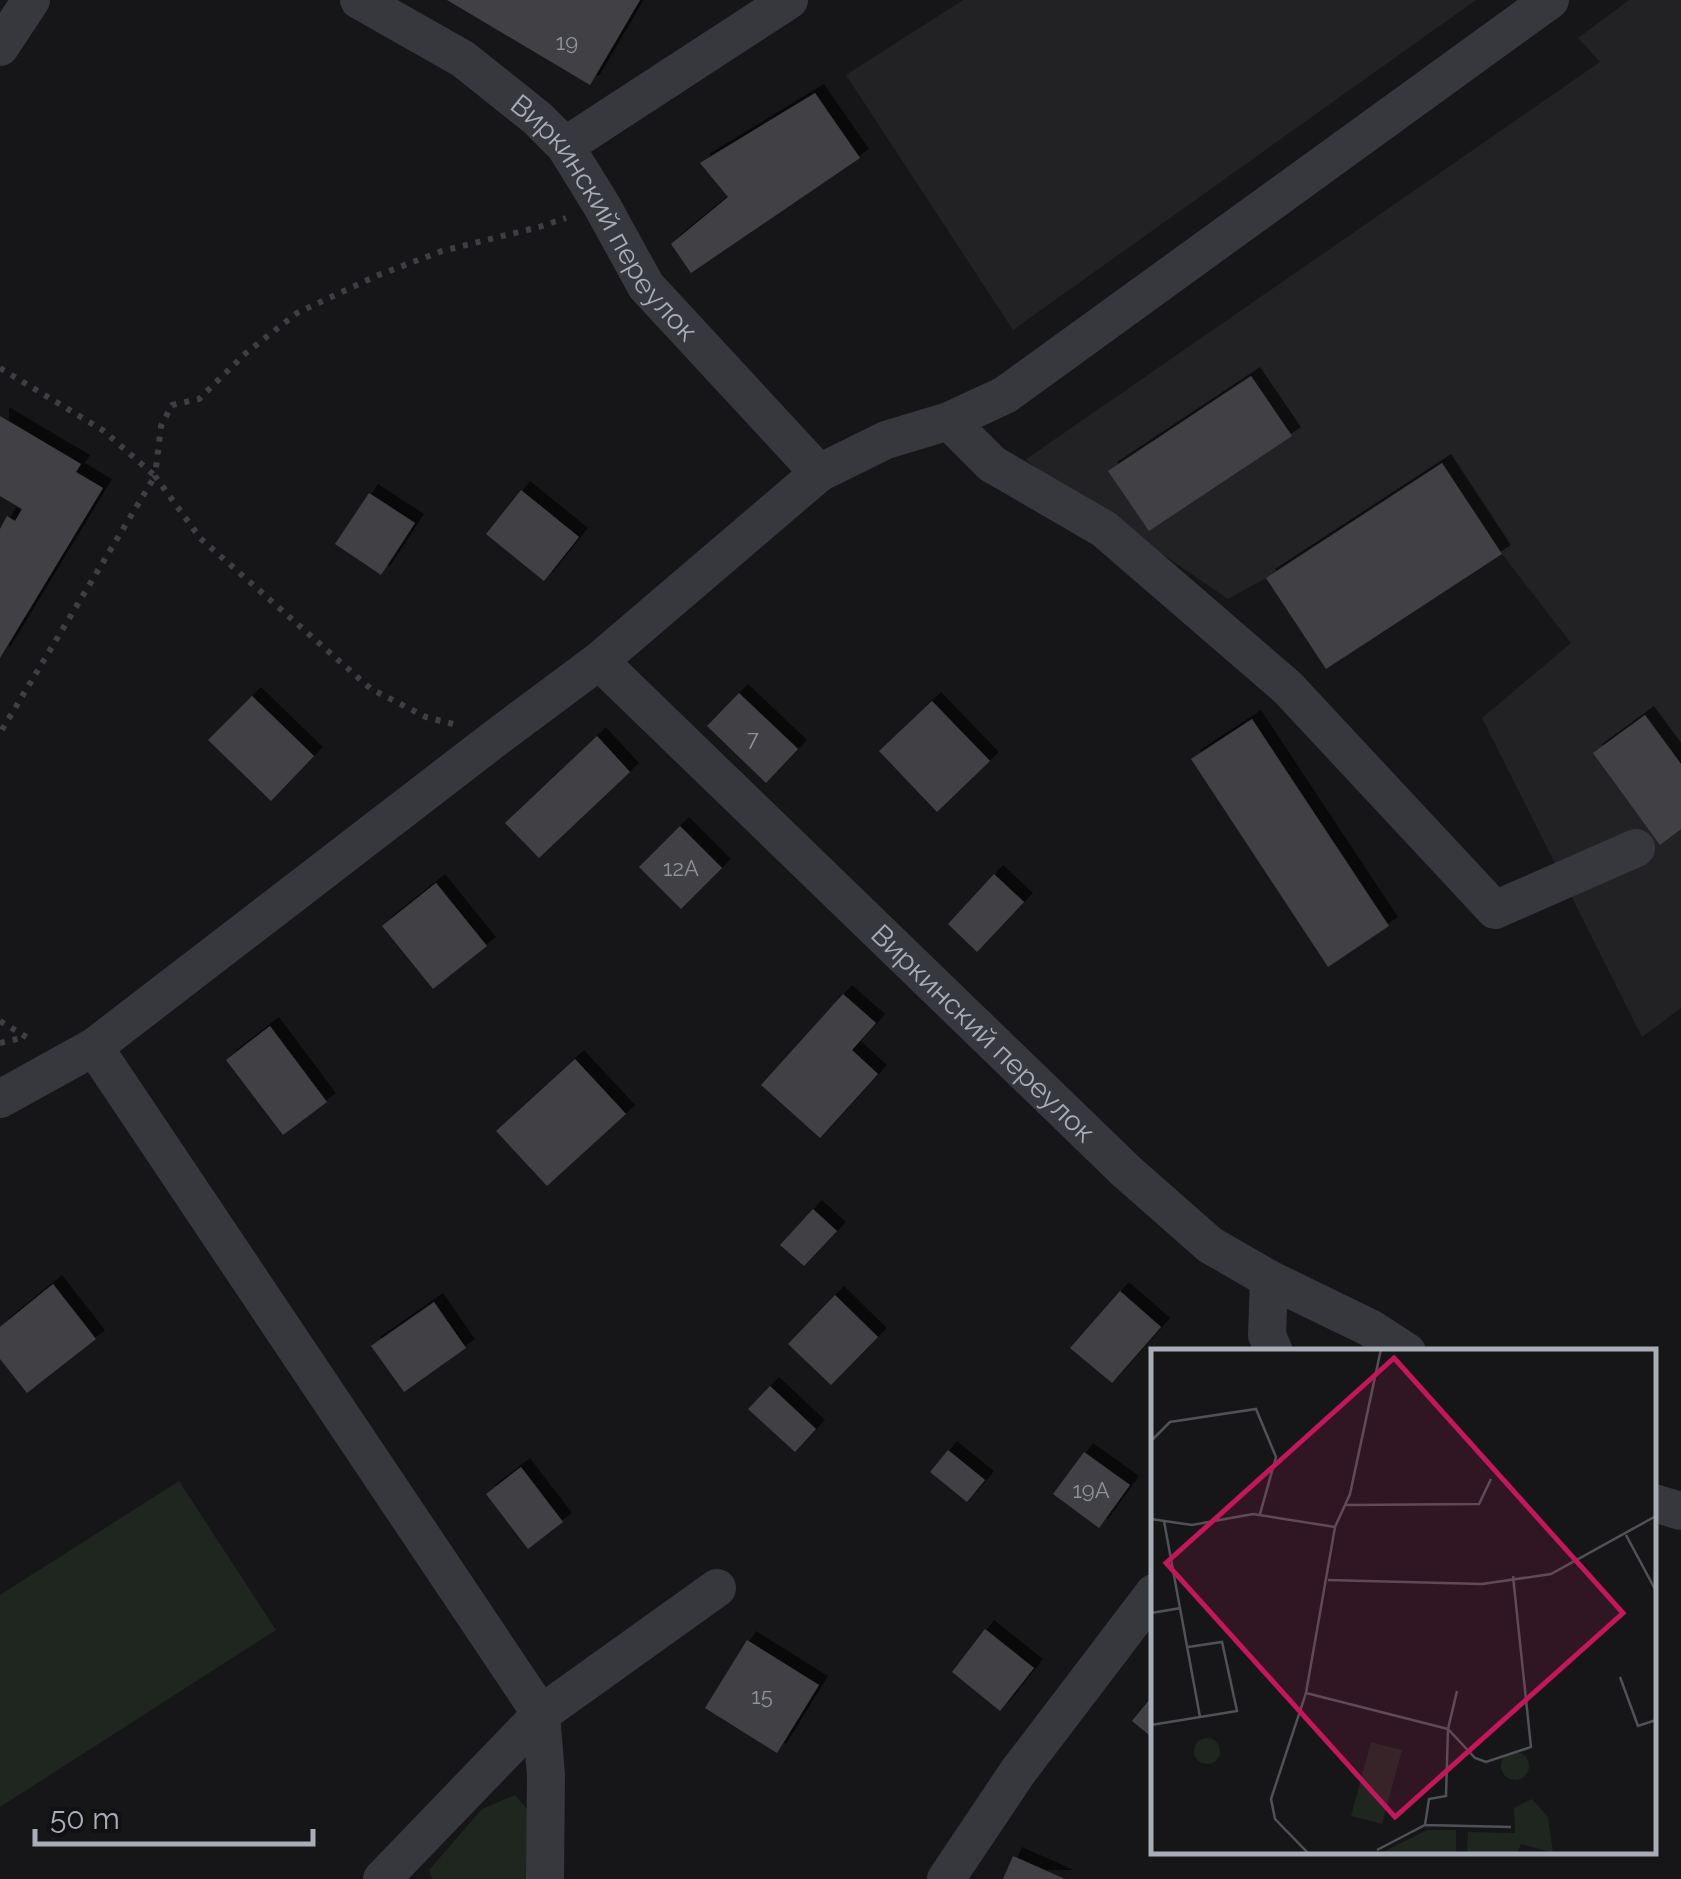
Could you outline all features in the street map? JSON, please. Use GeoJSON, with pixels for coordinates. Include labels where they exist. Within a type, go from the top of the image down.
{"type":"FeatureCollection","features":[{"type":"Feature","properties":{"kind":"street"},"geometry":{"type":"LineString","coordinates":[[0,47],[31,0]]}},
{"type":"Feature","properties":{"kind":"street","name":"Виркинский переулок"},"geometry":{"type":"LineString","coordinates":[[359,0],[463,58],[565,146],[646,286],[819,473]]}},
{"type":"Feature","properties":{"kind":"street"},"geometry":{"type":"LineString","coordinates":[[565,146],[789,0]]}},
{"type":"Feature","properties":{"kind":"street"},"geometry":{"type":"LineString","coordinates":[[0,1099],[94,1047],[599,662],[819,473],[886,440],[949,421],[1005,395],[1550,0]]}},
{"type":"Feature","properties":{"kind":"street"},"geometry":{"type":"LineString","coordinates":[[949,421],[992,464],[1104,529],[1288,688],[1495,910],[1636,848]]}},
{"type":"Feature","properties":{"kind":"street","name":"Виркинский переулок"},"geometry":{"type":"LineString","coordinates":[[599,662],[1126,1171],[1210,1245],[1269,1279],[1359,1340],[1396,1349]]}},
{"type":"Feature","properties":{"kind":"street"},"geometry":{"type":"LineString","coordinates":[[94,1047],[541,1714],[546,1776],[544,1879]]}},
{"type":"Feature","properties":{"kind":"street"},"geometry":{"type":"LineString","coordinates":[[1269,1279],[1266,1335],[1273,1349]]}},
{"type":"Feature","properties":{"kind":"street"},"geometry":{"type":"LineString","coordinates":[[1656,1503],[1681,1511]]}},
{"type":"Feature","properties":{"kind":"street"},"geometry":{"type":"LineString","coordinates":[[382,1879],[541,1714],[717,1588]]}},
{"type":"Feature","properties":{"kind":"street"},"geometry":{"type":"LineString","coordinates":[[946,1879],[1016,1773],[1151,1597]]}},
{"type":"Feature","properties":{"kind":"path"},"geometry":{"type":"LineString","coordinates":[[0,733],[155,476],[160,426],[172,406],[199,398],[246,353],[298,314],[376,276],[442,251],[539,227],[602,206]]}},
{"type":"Feature","properties":{"kind":"path"},"geometry":{"type":"LineString","coordinates":[[0,368],[104,431],[155,476],[200,538],[371,689],[426,716],[497,737]]}},
{"type":"Feature","properties":{"kind":"path"},"geometry":{"type":"LineString","coordinates":[[0,1044],[26,1037]]}},
{"type":"Feature","properties":{"kind":"shaded area"},"geometry":{"type":"Polygon","coordinates":[[[963,0],[1476,0],[1013,330],[846,75],[963,0]]]}},
{"type":"Feature","properties":{"kind":"shaded area"},"geometry":{"type":"Polygon","coordinates":[[[1629,0],[1681,0],[1681,1008],[1642,1037],[1482,718],[1571,643],[1502,554],[1442,463],[1228,599],[1025,460],[1600,62],[1578,38],[1629,0]]]}},
{"type":"Feature","properties":{"kind":"shaded area"},"geometry":{"type":"Polygon","coordinates":[[[179,1481],[276,1630],[0,1807],[0,1595],[179,1481]]]}},
{"type":"Feature","properties":{"kind":"shaded area"},"geometry":{"type":"Polygon","coordinates":[[[515,1795],[536,1819],[546,1879],[432,1879],[429,1870],[482,1809],[515,1795]]]}},
{"type":"Feature","properties":{"kind":"building"},"geometry":{"type":"Polygon","coordinates":[[[447,0],[640,0],[590,85],[447,0]]]}},
{"type":"Feature","properties":{"kind":"building"},"geometry":{"type":"Polygon","coordinates":[[[815,93],[860,158],[691,273],[671,244],[728,197],[700,163],[815,93]]]}},
{"type":"Feature","properties":{"kind":"building"},"geometry":{"type":"Polygon","coordinates":[[[1251,376],[1292,436],[1149,531],[1108,471],[1251,376]]]}},
{"type":"Feature","properties":{"kind":"building"},"geometry":{"type":"Polygon","coordinates":[[[0,416],[81,464],[76,472],[103,488],[0,658],[0,529],[7,516],[15,521],[22,509],[0,496],[0,416]]]}},
{"type":"Feature","properties":{"kind":"building"},"geometry":{"type":"Polygon","coordinates":[[[1442,463],[1502,554],[1326,669],[1266,578],[1442,463]]]}},
{"type":"Feature","properties":{"kind":"building"},"geometry":{"type":"Polygon","coordinates":[[[521,490],[579,537],[544,581],[486,534],[521,490]]]}},
{"type":"Feature","properties":{"kind":"building"},"geometry":{"type":"Polygon","coordinates":[[[369,493],[415,523],[381,575],[335,544],[369,493]]]}},
{"type":"Feature","properties":{"kind":"building"},"geometry":{"type":"Polygon","coordinates":[[[739,693],[798,749],[766,783],[707,726],[739,693]]]}},
{"type":"Feature","properties":{"kind":"building"},"geometry":{"type":"Polygon","coordinates":[[[252,696],[314,756],[271,801],[208,740],[252,696]]]}},
{"type":"Feature","properties":{"kind":"building"},"geometry":{"type":"Polygon","coordinates":[[[932,701],[990,761],[937,812],[879,751],[932,701]]]}},
{"type":"Feature","properties":{"kind":"building"},"geometry":{"type":"Polygon","coordinates":[[[1645,715],[1681,764],[1681,829],[1660,845],[1593,753],[1645,715]]]}},
{"type":"Feature","properties":{"kind":"building"},"geometry":{"type":"Polygon","coordinates":[[[1252,719],[1389,926],[1328,967],[1191,759],[1252,719]]]}},
{"type":"Feature","properties":{"kind":"building"},"geometry":{"type":"Polygon","coordinates":[[[597,736],[630,772],[539,858],[505,823],[597,736]]]}},
{"type":"Feature","properties":{"kind":"building"},"geometry":{"type":"Polygon","coordinates":[[[680,826],[722,868],[681,909],[639,867],[680,826]]]}},
{"type":"Feature","properties":{"kind":"building"},"geometry":{"type":"Polygon","coordinates":[[[994,874],[1024,902],[977,952],[948,924],[994,874]]]}},
{"type":"Feature","properties":{"kind":"building"},"geometry":{"type":"Polygon","coordinates":[[[436,883],[487,946],[433,989],[382,926],[436,883]]]}},
{"type":"Feature","properties":{"kind":"building"},"geometry":{"type":"Polygon","coordinates":[[[843,994],[876,1023],[852,1050],[878,1074],[820,1138],[761,1085],[843,994]]]}},
{"type":"Feature","properties":{"kind":"building"},"geometry":{"type":"Polygon","coordinates":[[[270,1026],[327,1102],[283,1135],[226,1060],[270,1026]]]}},
{"type":"Feature","properties":{"kind":"building"},"geometry":{"type":"Polygon","coordinates":[[[575,1059],[626,1114],[547,1186],[496,1131],[575,1059]]]}},
{"type":"Feature","properties":{"kind":"building"},"geometry":{"type":"Polygon","coordinates":[[[813,1209],[837,1231],[804,1266],[780,1245],[813,1209]]]}},
{"type":"Feature","properties":{"kind":"building"},"geometry":{"type":"Polygon","coordinates":[[[53,1284],[96,1339],[27,1393],[0,1359],[0,1327],[53,1284]]]}},
{"type":"Feature","properties":{"kind":"building"},"geometry":{"type":"Polygon","coordinates":[[[1120,1291],[1161,1327],[1112,1383],[1070,1348],[1120,1291]]]}},
{"type":"Feature","properties":{"kind":"building"},"geometry":{"type":"Polygon","coordinates":[[[835,1295],[878,1337],[831,1385],[788,1344],[835,1295]]]}},
{"type":"Feature","properties":{"kind":"building"},"geometry":{"type":"Polygon","coordinates":[[[434,1302],[466,1348],[404,1392],[371,1346],[434,1302]]]}},
{"type":"Feature","properties":{"kind":"building"},"geometry":{"type":"Polygon","coordinates":[[[770,1386],[816,1429],[795,1452],[748,1409],[770,1386]]]}},
{"type":"Feature","properties":{"kind":"building"},"geometry":{"type":"Polygon","coordinates":[[[948,1450],[985,1480],[967,1502],[930,1472],[948,1450]]]}},
{"type":"Feature","properties":{"kind":"building"},"geometry":{"type":"Polygon","coordinates":[[[1084,1452],[1130,1485],[1099,1528],[1053,1494],[1084,1452]]]}},
{"type":"Feature","properties":{"kind":"building"},"geometry":{"type":"Polygon","coordinates":[[[521,1467],[563,1522],[528,1549],[486,1494],[521,1467]]]}},
{"type":"Feature","properties":{"kind":"building"},"geometry":{"type":"Polygon","coordinates":[[[985,1629],[1034,1668],[1000,1711],[952,1672],[985,1629]]]}},
{"type":"Feature","properties":{"kind":"building"},"geometry":{"type":"Polygon","coordinates":[[[747,1640],[819,1685],[777,1753],[705,1708],[747,1640]]]}},
{"type":"Feature","properties":{"kind":"building"},"geometry":{"type":"Polygon","coordinates":[[[1151,1698],[1151,1737],[1132,1721],[1151,1698]]]}},
{"type":"Feature","properties":{"kind":"building"},"geometry":{"type":"Polygon","coordinates":[[[1013,1856],[1065,1879],[1003,1879],[1013,1856]]]}}]}
